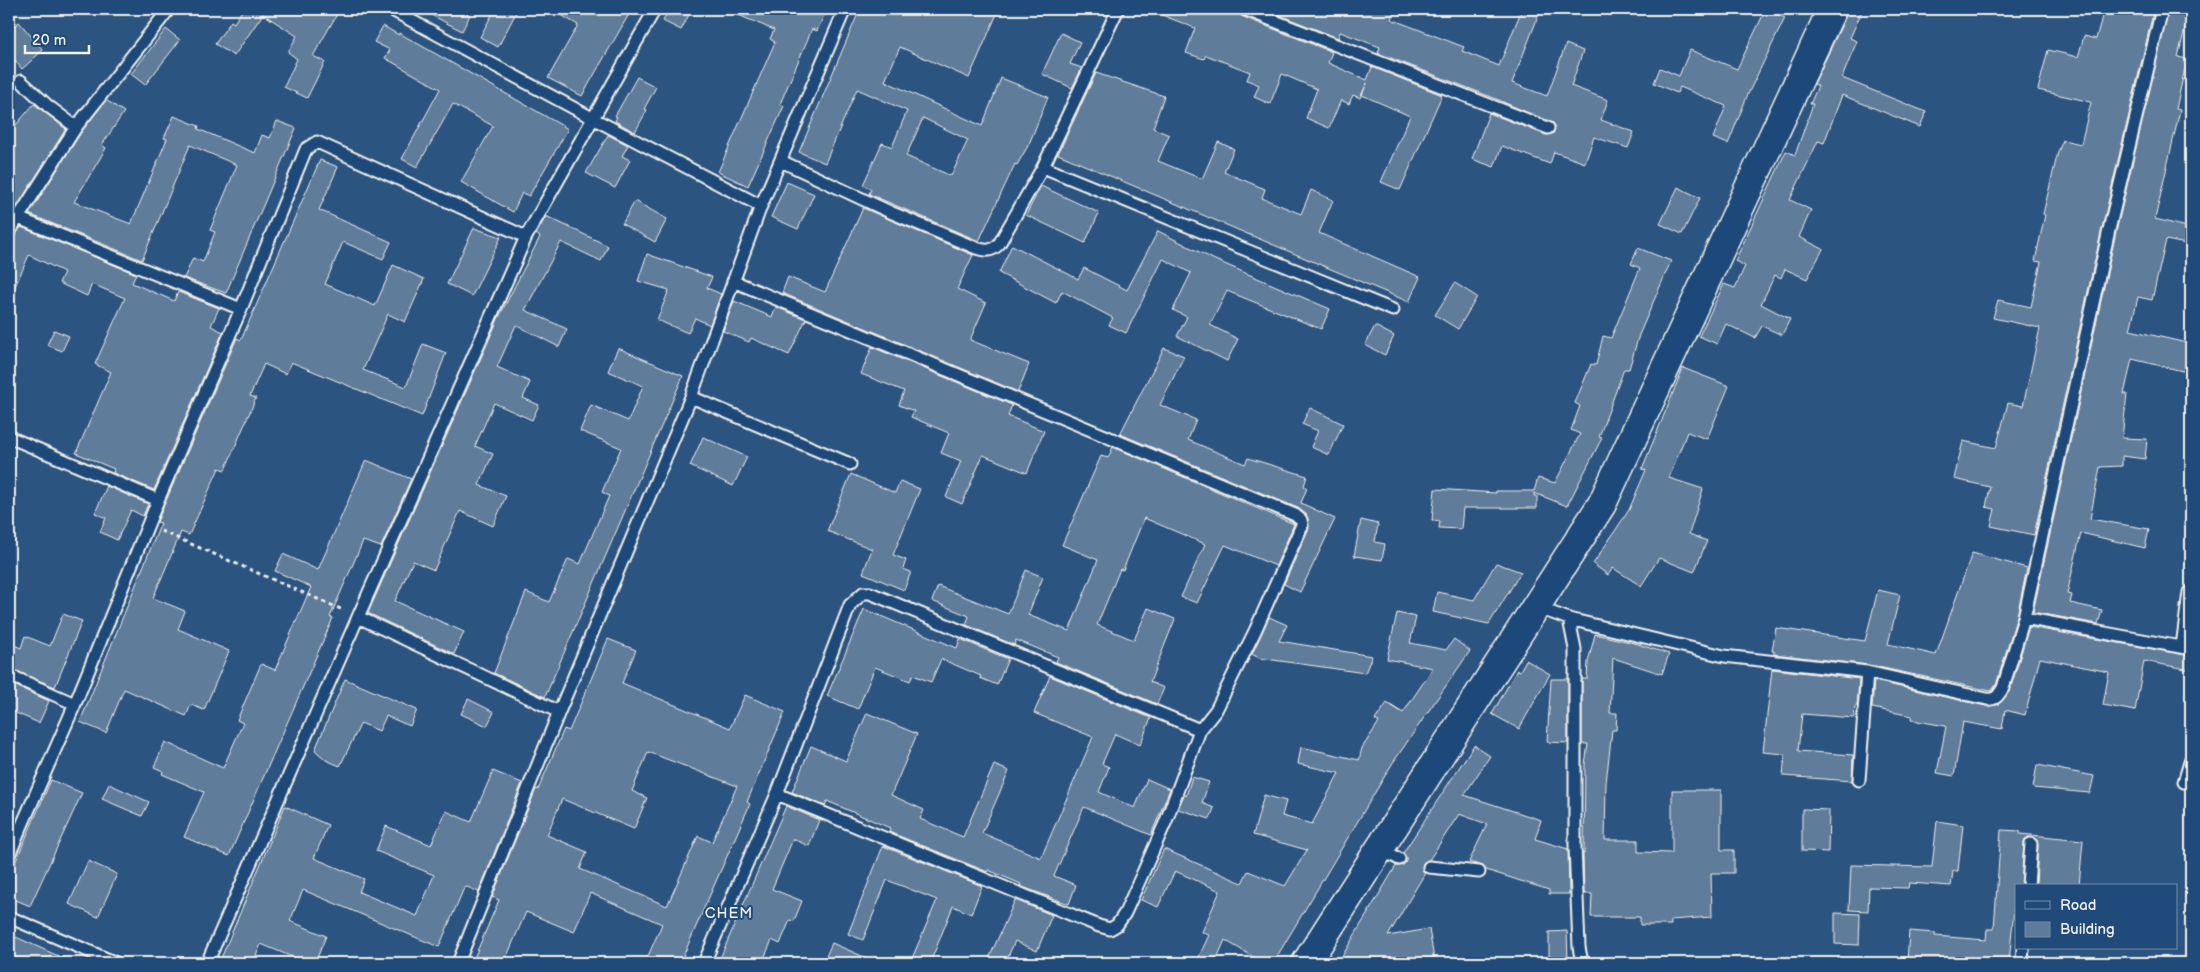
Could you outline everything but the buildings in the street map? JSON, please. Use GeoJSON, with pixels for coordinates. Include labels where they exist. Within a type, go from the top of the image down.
{"type":"FeatureCollection","features":[{"type":"Feature","properties":{"kind":"street"},"geometry":{"type":"LineString","coordinates":[[1306,963],[1389,854],[1535,607],[1602,504],[1832,9]]}},
{"type":"Feature","properties":{"kind":"lane"},"geometry":{"type":"LineString","coordinates":[[9,232],[76,127],[169,9]]}},
{"type":"Feature","properties":{"kind":"lane"},"geometry":{"type":"LineString","coordinates":[[390,9],[594,120],[761,206]]}},
{"type":"Feature","properties":{"kind":"lane"},"geometry":{"type":"LineString","coordinates":[[207,963],[526,237],[656,9]]}},
{"type":"Feature","properties":{"kind":"lane"},"geometry":{"type":"LineString","coordinates":[[458,963],[559,712],[691,397],[761,206],[845,9]]}},
{"type":"Feature","properties":{"kind":"lane"},"geometry":{"type":"LineString","coordinates":[[781,161],[890,212],[986,251],[993,250],[1044,167],[1118,9]]}},
{"type":"Feature","properties":{"kind":"lane"},"geometry":{"type":"LineString","coordinates":[[1244,9],[1548,128]]}},
{"type":"Feature","properties":{"kind":"lane"},"geometry":{"type":"LineString","coordinates":[[1535,607],[1569,619],[1724,656],[1867,672],[1993,700],[2003,688],[2024,618],[2109,230],[2162,9]]}},
{"type":"Feature","properties":{"kind":"lane"},"geometry":{"type":"LineString","coordinates":[[21,81],[48,106],[76,127]]}},
{"type":"Feature","properties":{"kind":"lane"},"geometry":{"type":"LineString","coordinates":[[9,855],[75,704],[158,500],[241,309],[303,156],[311,144],[317,142],[526,237]]}},
{"type":"Feature","properties":{"kind":"lane"},"geometry":{"type":"LineString","coordinates":[[1044,167],[1393,310]]}},
{"type":"Feature","properties":{"kind":"lane"},"geometry":{"type":"LineString","coordinates":[[18,218],[241,309]]}},
{"type":"Feature","properties":{"kind":"lane"},"geometry":{"type":"LineString","coordinates":[[733,281],[1295,515],[1301,520],[1302,525],[1300,534],[1255,632],[1216,710],[1200,730],[1166,821],[1125,913],[1117,924],[1110,928],[1093,924],[777,794]]}},
{"type":"Feature","properties":{"kind":"lane"},"geometry":{"type":"LineString","coordinates":[[691,397],[850,464]]}},
{"type":"Feature","properties":{"kind":"lane"},"geometry":{"type":"LineString","coordinates":[[9,437],[158,500]]}},
{"type":"Feature","properties":{"kind":"lane"},"geometry":{"type":"LineString","coordinates":[[704,963],[777,794],[850,604],[863,592],[870,592],[1200,730]]}},
{"type":"Feature","properties":{"kind":"lane"},"geometry":{"type":"LineString","coordinates":[[2024,618],[2187,648],[2189,592]]}},
{"type":"Feature","properties":{"kind":"lane"},"geometry":{"type":"LineString","coordinates":[[358,617],[559,712]]}},
{"type":"Feature","properties":{"kind":"lane"},"geometry":{"type":"LineString","coordinates":[[1569,619],[1574,649],[1575,846],[1579,947],[1582,963]]}},
{"type":"Feature","properties":{"kind":"lane"},"geometry":{"type":"LineString","coordinates":[[1858,780],[1867,672]]}},
{"type":"Feature","properties":{"kind":"lane"},"geometry":{"type":"LineString","coordinates":[[9,674],[75,704]]}},
{"type":"Feature","properties":{"kind":"lane"},"geometry":{"type":"LineString","coordinates":[[2184,782],[2191,759]]}},
{"type":"Feature","properties":{"kind":"lane"},"geometry":{"type":"LineString","coordinates":[[2028,884],[2031,844]]}},
{"type":"Feature","properties":{"kind":"lane"},"geometry":{"type":"LineString","coordinates":[[1428,867],[1479,872]]}},
{"type":"Feature","properties":{"kind":"lane"},"geometry":{"type":"LineString","coordinates":[[9,917],[116,963]]}},
{"type":"Feature","properties":{"kind":"lane"},"geometry":{"type":"LineString","coordinates":[[2022,963],[2023,950]]}},
{"type":"Feature","properties":{"kind":"path"},"geometry":{"type":"LineString","coordinates":[[148,526],[358,617]]}},
{"type":"Feature","properties":{"kind":"district","name":"CHEM"},"geometry":{"type":"Point","coordinates":[729,913]}}]}
